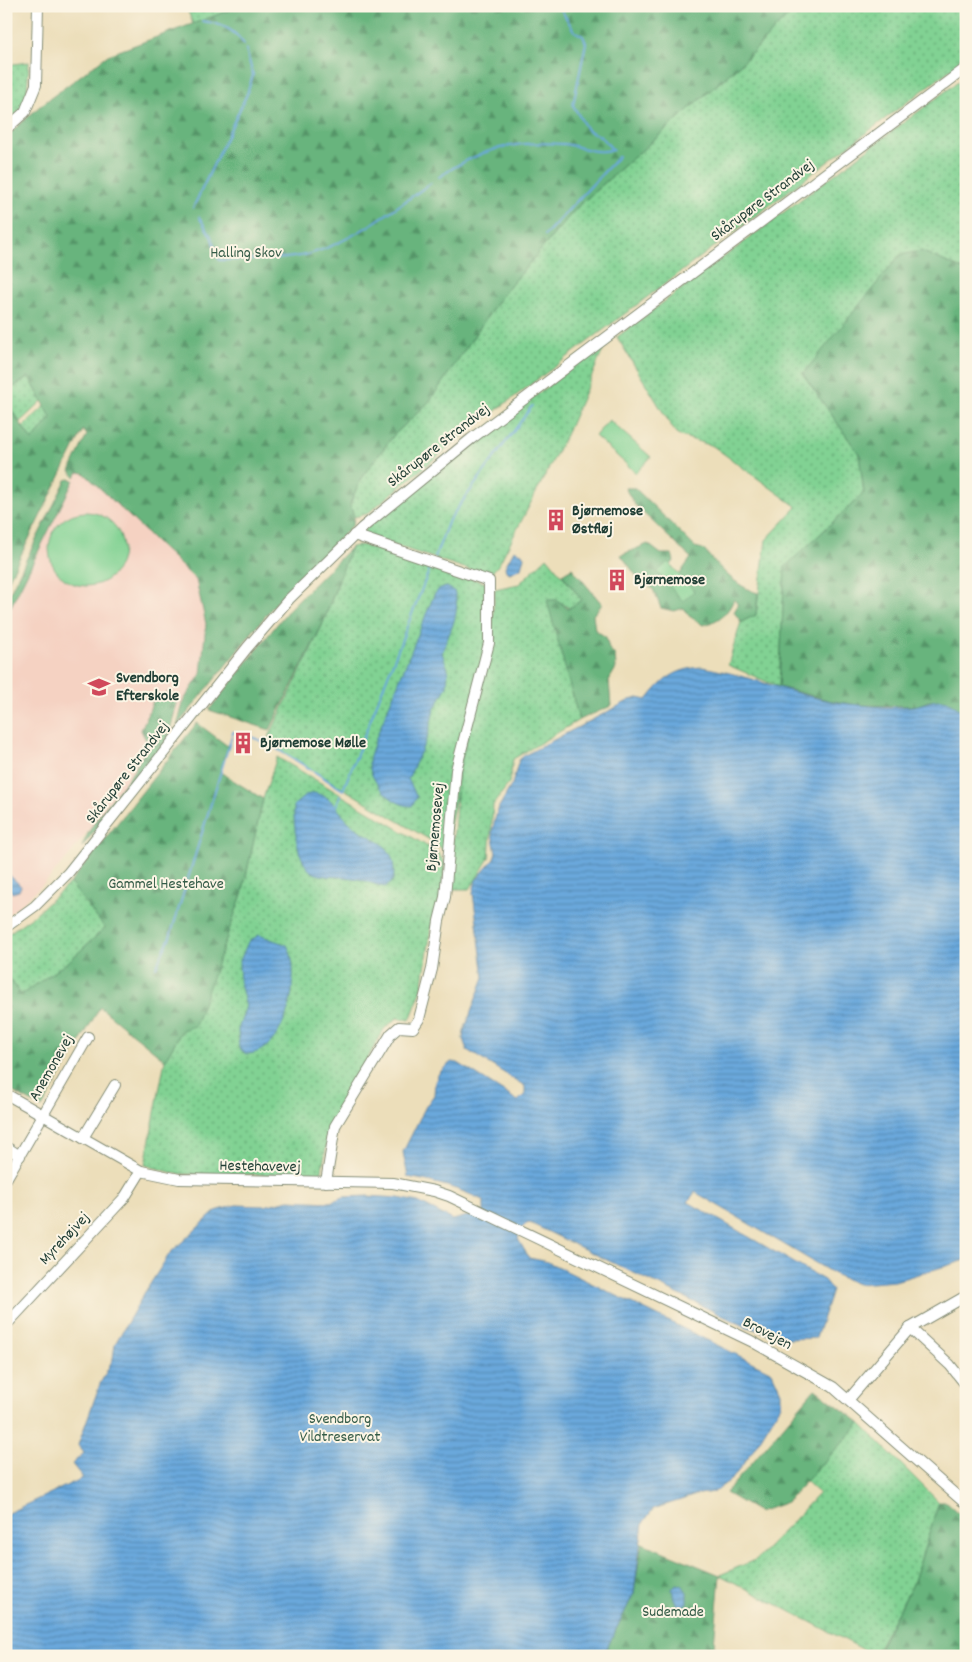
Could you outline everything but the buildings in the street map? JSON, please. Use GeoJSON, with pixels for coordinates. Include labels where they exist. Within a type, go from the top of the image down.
{"type":"FeatureCollection","features":[{"type":"Feature","properties":{"kind":"street"},"geometry":{"type":"LineString","coordinates":[[6,129],[25,112],[32,100],[36,84],[38,6]]}},
{"type":"Feature","properties":{"kind":"street","name":"Skårupøre Strandvej"},"geometry":{"type":"LineString","coordinates":[[6,927],[34,906],[68,873],[247,648],[289,600],[354,536],[401,494],[471,439],[966,68]]}},
{"type":"Feature","properties":{"kind":"street","name":"Bjørnemosevej"},"geometry":{"type":"LineString","coordinates":[[326,1182],[335,1126],[391,1034],[399,1028],[413,1028],[419,1019],[432,969],[439,921],[445,897],[456,770],[489,643],[489,581],[354,536]]}},
{"type":"Feature","properties":{"kind":"street","name":"Anemonevej"},"geometry":{"type":"LineString","coordinates":[[6,1179],[88,1036]]}},
{"type":"Feature","properties":{"kind":"street"},"geometry":{"type":"LineString","coordinates":[[83,1138],[115,1085]]}},
{"type":"Feature","properties":{"kind":"street","name":"Hestehavevej"},"geometry":{"type":"LineString","coordinates":[[6,1094],[142,1170],[179,1179],[197,1181],[326,1182],[413,1186],[441,1193],[526,1232]]}},
{"type":"Feature","properties":{"kind":"street"},"geometry":{"type":"LineString","coordinates":[[6,1147],[20,1156]]}},
{"type":"Feature","properties":{"kind":"street","name":"Myrehøjvej"},"geometry":{"type":"LineString","coordinates":[[6,1325],[125,1197],[142,1170]]}},
{"type":"Feature","properties":{"kind":"street","name":"Brovejen"},"geometry":{"type":"LineString","coordinates":[[526,1232],[751,1341],[833,1387],[966,1504]]}},
{"type":"Feature","properties":{"kind":"street"},"geometry":{"type":"LineString","coordinates":[[848,1399],[910,1328],[966,1296]]}},
{"type":"Feature","properties":{"kind":"street"},"geometry":{"type":"LineString","coordinates":[[910,1328],[950,1365],[966,1385]]}},
{"type":"Feature","properties":{"kind":"shaded area","name":"Svendborg Efterskole"},"geometry":{"type":"Polygon","coordinates":[[[78,472],[84,472],[196,580],[206,624],[201,674],[163,735],[70,854],[48,880],[6,917],[6,616],[78,472]]]}},
{"type":"Feature","properties":{"kind":"green space"},"geometry":{"type":"Polygon","coordinates":[[[186,6],[241,6],[193,24],[186,6]]]}},
{"type":"Feature","properties":{"kind":"green space","name":"Halling Skov"},"geometry":{"type":"Polygon","coordinates":[[[241,6],[797,6],[745,60],[577,207],[500,298],[429,402],[394,435],[361,478],[350,504],[354,517],[353,525],[275,604],[177,726],[184,700],[201,674],[206,624],[196,580],[84,473],[78,472],[75,477],[70,471],[87,435],[83,430],[6,585],[6,137],[40,106],[108,55],[241,6]],[[29,377],[9,390],[12,411],[32,441],[51,417],[29,377]]]}},
{"type":"Feature","properties":{"kind":"green space"},"geometry":{"type":"Polygon","coordinates":[[[797,6],[966,6],[966,58],[470,430],[367,514],[354,517],[350,504],[361,478],[394,435],[429,402],[500,298],[577,207],[745,60],[797,6]]]}},
{"type":"Feature","properties":{"kind":"green space"},"geometry":{"type":"Polygon","coordinates":[[[29,62],[26,105],[6,123],[6,65],[29,62]]]}},
{"type":"Feature","properties":{"kind":"green space"},"geometry":{"type":"Polygon","coordinates":[[[966,76],[966,271],[921,251],[803,374],[859,454],[864,493],[785,567],[779,687],[728,665],[741,622],[756,615],[766,540],[797,507],[713,446],[677,435],[617,337],[966,76]]]}},
{"type":"Feature","properties":{"kind":"green space"},"geometry":{"type":"Polygon","coordinates":[[[921,251],[966,271],[966,714],[946,701],[929,701],[916,706],[858,705],[828,700],[779,687],[785,567],[864,493],[859,454],[803,374],[900,255],[921,251]]]}},
{"type":"Feature","properties":{"kind":"green space"},"geometry":{"type":"Polygon","coordinates":[[[607,341],[566,435],[499,564],[489,576],[360,534],[392,505],[607,341]]]}},
{"type":"Feature","properties":{"kind":"green space"},"geometry":{"type":"Polygon","coordinates":[[[29,377],[42,401],[20,422],[12,411],[9,390],[29,377]]]}},
{"type":"Feature","properties":{"kind":"green space"},"geometry":{"type":"Polygon","coordinates":[[[45,406],[51,417],[32,441],[23,427],[45,406]]]}},
{"type":"Feature","properties":{"kind":"green space"},"geometry":{"type":"Polygon","coordinates":[[[609,420],[651,457],[636,473],[595,436],[609,420]]]}},
{"type":"Feature","properties":{"kind":"green space"},"geometry":{"type":"Polygon","coordinates":[[[66,480],[74,480],[6,616],[6,600],[66,480]]]}},
{"type":"Feature","properties":{"kind":"green space"},"geometry":{"type":"Polygon","coordinates":[[[625,488],[635,488],[695,547],[703,549],[735,581],[758,593],[756,615],[741,622],[734,612],[738,605],[734,599],[729,609],[722,616],[703,625],[689,616],[684,608],[674,611],[661,608],[653,589],[641,582],[621,555],[648,544],[661,554],[672,554],[674,561],[671,565],[668,562],[679,575],[691,558],[635,505],[625,488]]]}},
{"type":"Feature","properties":{"kind":"green space"},"geometry":{"type":"Polygon","coordinates":[[[79,512],[93,512],[107,518],[117,528],[123,542],[123,556],[117,570],[107,580],[93,586],[79,586],[65,580],[55,570],[49,556],[49,542],[55,528],[65,518],[79,512]]]}},
{"type":"Feature","properties":{"kind":"green space"},"geometry":{"type":"Polygon","coordinates":[[[362,545],[486,583],[486,643],[445,852],[437,844],[266,743],[322,626],[351,547],[362,545]]]}},
{"type":"Feature","properties":{"kind":"green space"},"geometry":{"type":"Polygon","coordinates":[[[351,547],[322,625],[270,730],[209,710],[290,608],[351,547]]]}},
{"type":"Feature","properties":{"kind":"green space"},"geometry":{"type":"Polygon","coordinates":[[[547,557],[582,600],[569,608],[557,600],[548,601],[579,720],[513,759],[509,783],[493,805],[489,858],[470,889],[449,889],[459,771],[491,644],[495,589],[519,584],[547,557]]]}},
{"type":"Feature","properties":{"kind":"green space"},"geometry":{"type":"Polygon","coordinates":[[[668,562],[694,591],[683,601],[657,572],[668,562]]]}},
{"type":"Feature","properties":{"kind":"green space"},"geometry":{"type":"Polygon","coordinates":[[[572,568],[602,604],[593,615],[595,630],[606,637],[609,649],[615,655],[616,668],[609,680],[611,706],[579,720],[547,600],[557,600],[568,609],[582,600],[562,574],[572,568]]]}},
{"type":"Feature","properties":{"kind":"green space"},"geometry":{"type":"Polygon","coordinates":[[[169,692],[178,698],[168,739],[82,847],[97,819],[134,770],[142,756],[147,742],[141,730],[154,699],[169,692]]]}},
{"type":"Feature","properties":{"kind":"green space","name":"Gammel Hestehave"},"geometry":{"type":"Polygon","coordinates":[[[197,723],[229,747],[220,772],[263,799],[242,894],[195,1026],[182,1030],[165,1060],[100,1007],[42,1108],[6,1088],[6,973],[21,995],[68,962],[105,928],[70,883],[197,723]]]}},
{"type":"Feature","properties":{"kind":"green space"},"geometry":{"type":"Polygon","coordinates":[[[277,757],[437,852],[445,863],[441,897],[433,916],[422,989],[410,1020],[397,1018],[384,1029],[330,1126],[321,1175],[177,1174],[145,1165],[165,1060],[182,1030],[195,1024],[242,894],[263,799],[277,757]]]}},
{"type":"Feature","properties":{"kind":"green space"},"geometry":{"type":"Polygon","coordinates":[[[70,883],[105,928],[68,962],[21,995],[6,973],[6,935],[33,916],[70,883]]]}},
{"type":"Feature","properties":{"kind":"green space"},"geometry":{"type":"Polygon","coordinates":[[[815,1389],[860,1423],[787,1502],[759,1512],[726,1493],[815,1389]]]}},
{"type":"Feature","properties":{"kind":"green space"},"geometry":{"type":"Polygon","coordinates":[[[860,1423],[939,1502],[913,1584],[874,1655],[720,1575],[757,1559],[819,1493],[806,1481],[860,1423]]]}},
{"type":"Feature","properties":{"kind":"green space"},"geometry":{"type":"Polygon","coordinates":[[[939,1502],[947,1502],[966,1519],[966,1656],[875,1656],[913,1584],[939,1502]]]}},
{"type":"Feature","properties":{"kind":"green space","name":"Sudemade"},"geometry":{"type":"Polygon","coordinates":[[[642,1543],[720,1575],[713,1656],[603,1656],[634,1593],[642,1543]]]}},
{"type":"Feature","properties":{"kind":"water"},"geometry":{"type":"Polygon","coordinates":[[[514,550],[522,553],[524,557],[521,568],[510,573],[506,571],[505,567],[514,550]]]}},
{"type":"Feature","properties":{"kind":"water"},"geometry":{"type":"Polygon","coordinates":[[[447,587],[454,591],[456,615],[442,653],[448,669],[447,686],[434,710],[427,738],[408,779],[417,797],[412,806],[405,805],[390,797],[377,784],[369,761],[376,738],[434,595],[440,588],[447,587]]]}},
{"type":"Feature","properties":{"kind":"water"},"geometry":{"type":"Polygon","coordinates":[[[702,667],[839,703],[899,707],[943,700],[966,714],[966,1260],[895,1281],[858,1284],[836,1275],[695,1192],[688,1202],[824,1280],[832,1290],[816,1338],[785,1339],[742,1325],[528,1222],[520,1230],[518,1239],[529,1258],[548,1262],[772,1372],[781,1392],[781,1405],[754,1449],[733,1478],[714,1492],[699,1494],[653,1509],[643,1523],[634,1593],[603,1656],[6,1656],[6,1514],[83,1478],[72,1464],[84,1453],[78,1445],[100,1384],[113,1359],[115,1344],[170,1253],[216,1211],[236,1205],[264,1206],[289,1200],[330,1202],[344,1197],[368,1196],[398,1198],[418,1202],[453,1220],[468,1216],[477,1217],[484,1212],[484,1201],[475,1196],[447,1186],[408,1177],[403,1152],[426,1106],[434,1095],[435,1082],[439,1073],[451,1062],[458,1063],[518,1101],[525,1094],[525,1086],[467,1050],[463,1039],[464,1031],[484,977],[473,893],[476,880],[494,859],[496,853],[492,833],[499,807],[512,784],[519,760],[525,755],[630,700],[638,698],[647,700],[670,676],[684,670],[702,667]]]}},
{"type":"Feature","properties":{"kind":"water"},"geometry":{"type":"Polygon","coordinates":[[[314,793],[330,800],[355,828],[378,841],[389,852],[393,861],[394,877],[389,884],[385,887],[356,879],[323,876],[308,869],[297,843],[294,805],[306,795],[314,793]]]}},
{"type":"Feature","properties":{"kind":"water"},"geometry":{"type":"Polygon","coordinates":[[[6,872],[21,886],[19,891],[12,893],[6,885],[6,872]]]}},
{"type":"Feature","properties":{"kind":"water"},"geometry":{"type":"Polygon","coordinates":[[[259,935],[287,945],[292,958],[292,992],[288,1010],[281,1027],[272,1041],[260,1050],[246,1054],[239,1048],[238,1030],[246,1006],[240,983],[239,963],[248,942],[259,935]]]}},
{"type":"Feature","properties":{"kind":"water"},"geometry":{"type":"Polygon","coordinates":[[[676,1584],[682,1585],[687,1592],[687,1603],[680,1608],[674,1599],[672,1589],[676,1584]]]}},
{"type":"Feature","properties":{"kind":"waterway"},"geometry":{"type":"LineString","coordinates":[[559,6],[574,31],[583,36],[586,43],[573,105],[587,130],[600,136],[613,150]]}},
{"type":"Feature","properties":{"kind":"waterway"},"geometry":{"type":"LineString","coordinates":[[202,21],[231,30],[244,44]]}},
{"type":"Feature","properties":{"kind":"waterway"},"geometry":{"type":"LineString","coordinates":[[193,208],[247,94],[253,75],[246,49]]}},
{"type":"Feature","properties":{"kind":"waterway"},"geometry":{"type":"LineString","coordinates":[[439,177],[468,159],[498,148],[513,145],[545,143],[563,144],[588,150],[606,151],[612,149]]}},
{"type":"Feature","properties":{"kind":"waterway"},"geometry":{"type":"LineString","coordinates":[[545,235],[619,156]]}},
{"type":"Feature","properties":{"kind":"waterway"},"geometry":{"type":"LineString","coordinates":[[199,217],[211,236],[219,260],[290,258],[317,252],[351,236],[431,183]]}},
{"type":"Feature","properties":{"kind":"waterway"},"geometry":{"type":"LineString","coordinates":[[435,557],[449,520],[532,406]]}},
{"type":"Feature","properties":{"kind":"waterway"},"geometry":{"type":"LineString","coordinates":[[156,967],[170,937],[233,732],[274,747],[343,790],[430,568]]}},
{"type":"Feature","properties":{"kind":"waterway"},"geometry":{"type":"LineString","coordinates":[[336,806],[340,796]]}},
{"type":"Feature","properties":{"kind":"place","name":"Bjørnemose Østfløj"},"geometry":{"type":"Point","coordinates":[556,520]}},
{"type":"Feature","properties":{"kind":"place","name":"Bjørnemose"},"geometry":{"type":"Point","coordinates":[617,580]}},
{"type":"Feature","properties":{"kind":"place","name":"Svendborg Efterskole"},"geometry":{"type":"Point","coordinates":[99,687]}},
{"type":"Feature","properties":{"kind":"place","name":"Bjørnemose Mølle"},"geometry":{"type":"Point","coordinates":[243,743]}},
{"type":"Feature","properties":{"kind":"park label","name":"Svendborg Vildtreservat"},"geometry":{"type":"Point","coordinates":[340,1428]}}]}
